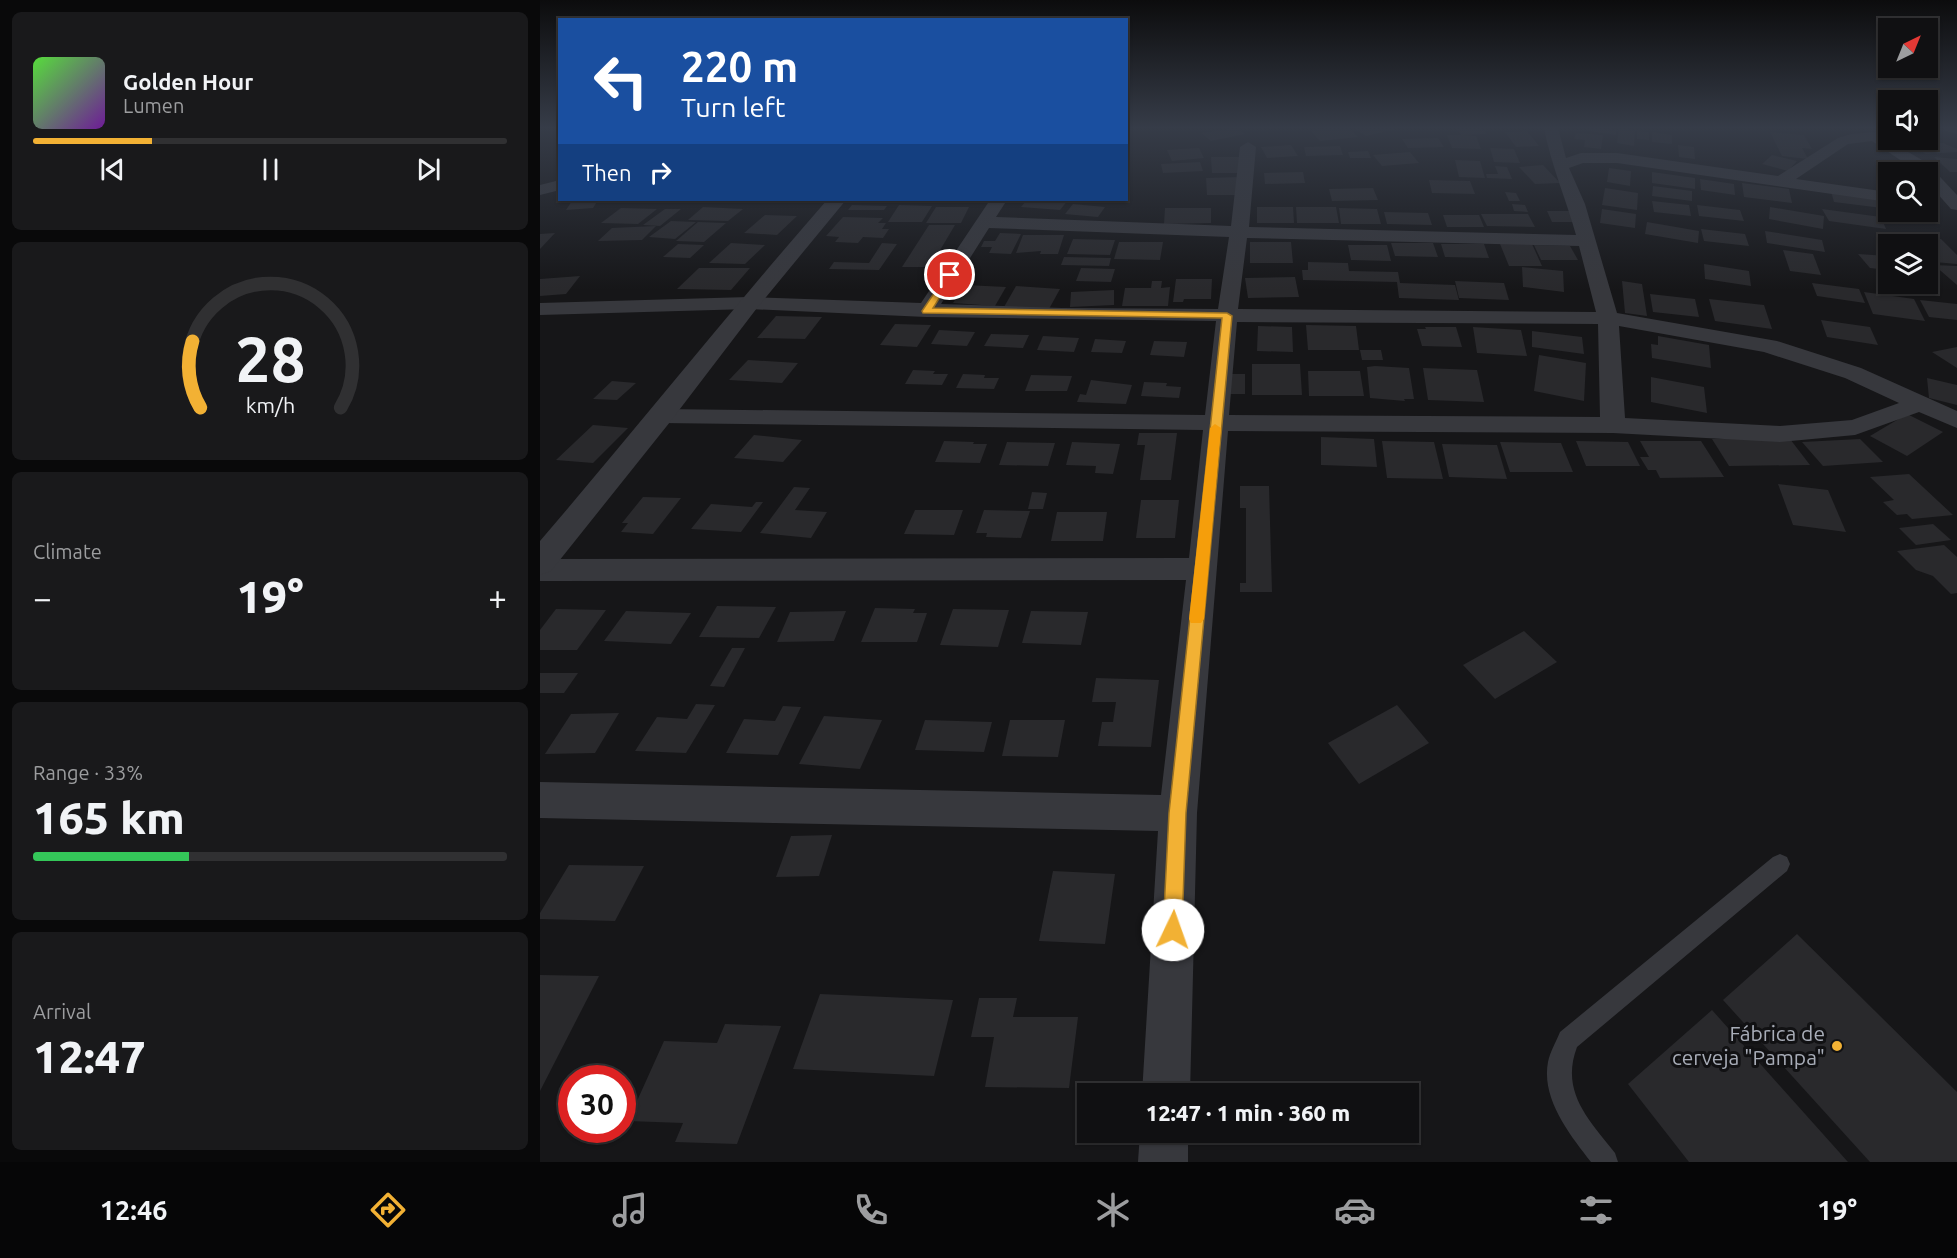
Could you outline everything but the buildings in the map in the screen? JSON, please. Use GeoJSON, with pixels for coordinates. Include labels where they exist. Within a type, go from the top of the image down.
{"type":"FeatureCollection","features":[{"type":"Feature","properties":{"kind":"street"},"geometry":{"type":"LineString","coordinates":[[1166,1083],[1178,813],[1227,316],[1244,182]]}},
{"type":"Feature","properties":{"kind":"street"},"geometry":{"type":"LineString","coordinates":[[1567,182],[1576,204],[1608,318],[1613,425]]}},
{"type":"Feature","properties":{"kind":"street"},"geometry":{"type":"LineString","coordinates":[[1782,182],[1878,196]]}},
{"type":"Feature","properties":{"kind":"street"},"geometry":{"type":"LineString","coordinates":[[1933,182],[1952,209]]}},
{"type":"Feature","properties":{"kind":"street"},"geometry":{"type":"LineString","coordinates":[[540,190],[558,186]]}},
{"type":"Feature","properties":{"kind":"street"},"geometry":{"type":"LineString","coordinates":[[540,563],[661,416],[749,303],[836,201]]}},
{"type":"Feature","properties":{"kind":"street"},"geometry":{"type":"LineString","coordinates":[[926,311],[997,201]]}},
{"type":"Feature","properties":{"kind":"street"},"geometry":{"type":"LineString","coordinates":[[985,222],[1239,232],[1585,241]]}},
{"type":"Feature","properties":{"kind":"street"},"geometry":{"type":"LineString","coordinates":[[540,309],[749,303],[926,311],[1227,316],[1608,318],[1769,346],[1853,373],[1957,420]]}},
{"type":"Feature","properties":{"kind":"street"},"geometry":{"type":"LineString","coordinates":[[661,416],[1613,425],[1780,434],[1855,428],[1921,403]]}},
{"type":"Feature","properties":{"kind":"street"},"geometry":{"type":"LineString","coordinates":[[540,570],[1201,569]]}},
{"type":"Feature","properties":{"kind":"street"},"geometry":{"type":"LineString","coordinates":[[540,800],[1178,813]]}},
{"type":"Feature","properties":{"kind":"street"},"geometry":{"type":"LineString","coordinates":[[1162,1162],[1163,1143]]}},
{"type":"Feature","properties":{"kind":"lane"},"geometry":{"type":"LineString","coordinates":[[1606,1162],[1575,1120],[1560,1088],[1560,1063],[1568,1040],[1780,864]]}},
{"type":"Feature","properties":{"kind":"slow traffic"},"geometry":{"type":"LineString","coordinates":[[1196,619],[1215,428]]}},
{"type":"Feature","properties":{"kind":"place","name":"Fábrica de cerveja \"Pampa\""},"geometry":{"type":"Point","coordinates":[1837,1046]}},
{"type":"Feature","properties":{"kind":"route"},"geometry":{"type":"LineString","coordinates":[[950,275],[926,311],[1227,316],[1178,813],[1173,930]]}}]}
